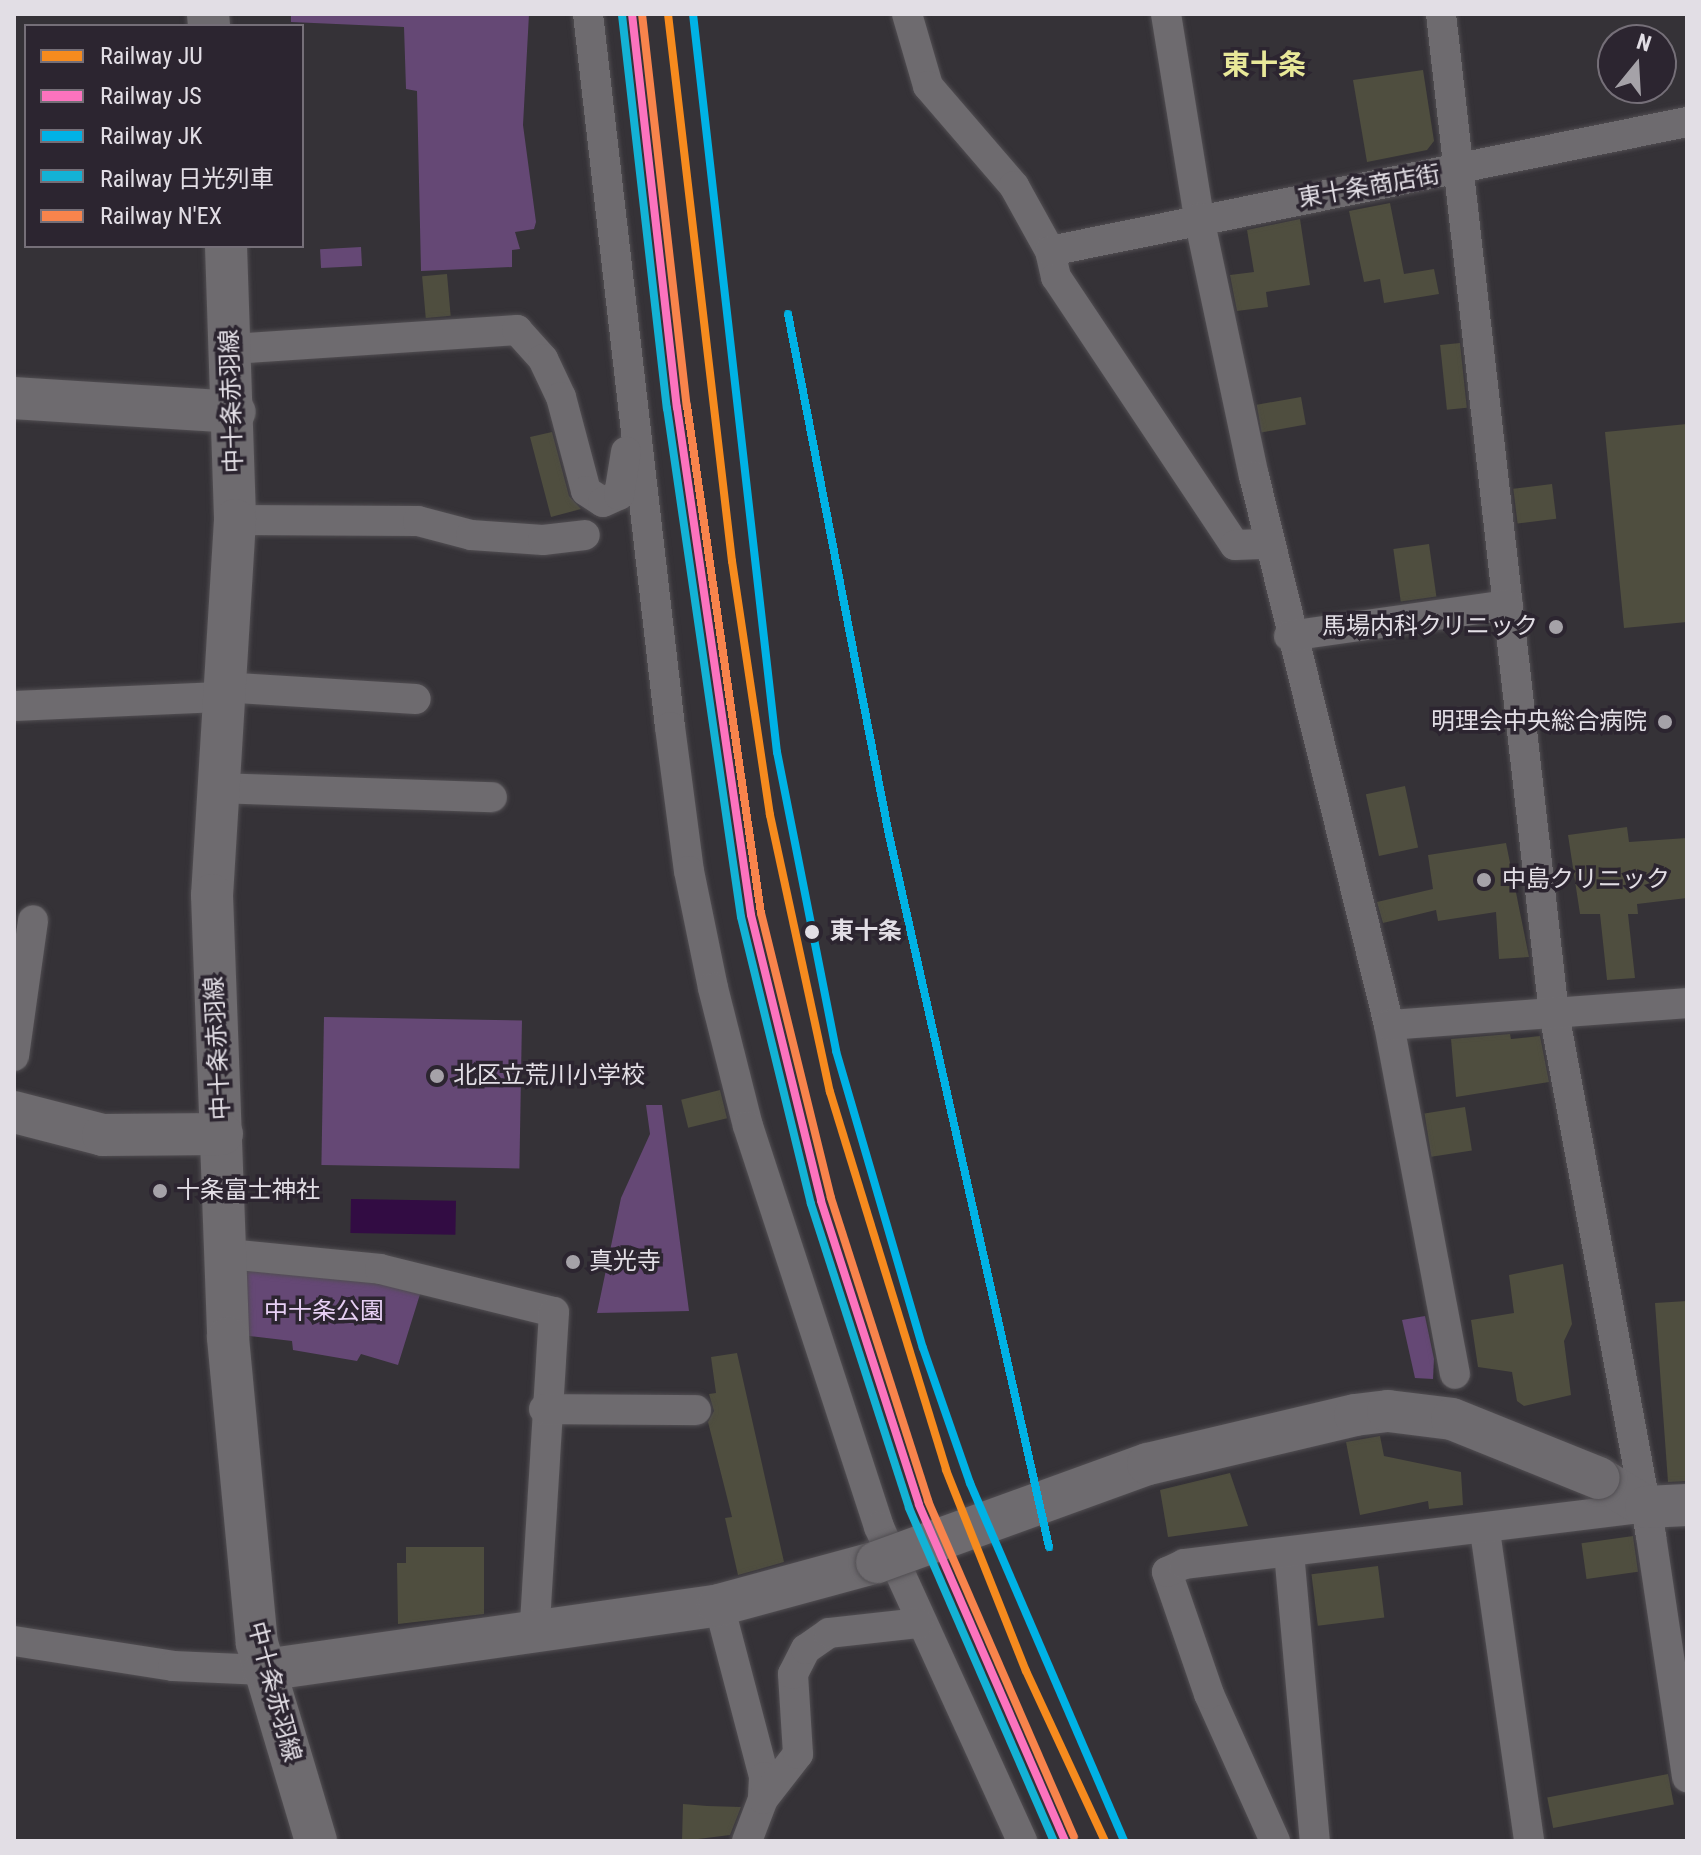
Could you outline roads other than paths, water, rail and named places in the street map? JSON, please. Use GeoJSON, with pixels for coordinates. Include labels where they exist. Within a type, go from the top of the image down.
{"type":"FeatureCollection","features":[{"type":"Feature","properties":{"kind":"street"},"geometry":{"type":"LineString","coordinates":[[588,14],[689,871],[713,988],[783,1237],[879,1527],[918,1623],[1022,1841]]}},
{"type":"Feature","properties":{"kind":"street"},"geometry":{"type":"LineString","coordinates":[[907,14],[928,86],[1014,186],[1050,251],[1056,277],[1235,545],[1268,544]]}},
{"type":"Feature","properties":{"kind":"street"},"geometry":{"type":"LineString","coordinates":[[1166,14],[1199,218],[1268,544],[1389,1025],[1455,1374]]}},
{"type":"Feature","properties":{"kind":"street"},"geometry":{"type":"LineString","coordinates":[[1441,14],[1554,1013],[1646,1507],[1687,1777]]}},
{"type":"Feature","properties":{"kind":"street","name":"東十条商店街"},"geometry":{"type":"LineString","coordinates":[[1050,251],[1199,218],[1461,170],[1687,122]]}},
{"type":"Feature","properties":{"kind":"street","name":"中十条赤羽線"},"geometry":{"type":"LineString","coordinates":[[226,248],[235,412],[235,520],[221,692],[212,895],[237,1468],[264,1670],[316,1841]]}},
{"type":"Feature","properties":{"kind":"street"},"geometry":{"type":"LineString","coordinates":[[232,349],[517,330],[543,359],[561,397],[586,491],[603,502],[619,495],[626,424],[633,413]]}},
{"type":"Feature","properties":{"kind":"street"},"geometry":{"type":"LineString","coordinates":[[14,398],[235,412]]}},
{"type":"Feature","properties":{"kind":"street"},"geometry":{"type":"LineString","coordinates":[[235,520],[418,521],[471,535],[543,540],[585,535]]}},
{"type":"Feature","properties":{"kind":"street"},"geometry":{"type":"LineString","coordinates":[[1289,636],[1508,605]]}},
{"type":"Feature","properties":{"kind":"street"},"geometry":{"type":"LineString","coordinates":[[14,706],[221,692],[416,699]]}},
{"type":"Feature","properties":{"kind":"street"},"geometry":{"type":"LineString","coordinates":[[216,788],[492,797]]}},
{"type":"Feature","properties":{"kind":"street"},"geometry":{"type":"LineString","coordinates":[[14,1056],[33,920]]}},
{"type":"Feature","properties":{"kind":"street"},"geometry":{"type":"LineString","coordinates":[[1389,1025],[1687,1003]]}},
{"type":"Feature","properties":{"kind":"street"},"geometry":{"type":"LineString","coordinates":[[14,1112],[103,1135],[222,1134]]}},
{"type":"Feature","properties":{"kind":"street"},"geometry":{"type":"LineString","coordinates":[[228,1254],[380,1269],[554,1312],[553,1373],[546,1379],[544,1409],[534,1635]]}},
{"type":"Feature","properties":{"kind":"street"},"geometry":{"type":"LineString","coordinates":[[544,1409],[696,1410]]}},
{"type":"Feature","properties":{"kind":"street"},"geometry":{"type":"LineString","coordinates":[[14,1641],[173,1666],[264,1670],[534,1635],[719,1605],[877,1562],[1148,1464],[1355,1415],[1399,1412],[1452,1419],[1599,1478],[1646,1507]]}},
{"type":"Feature","properties":{"kind":"street"},"geometry":{"type":"LineString","coordinates":[[1275,1841],[1209,1694],[1167,1572],[1184,1564],[1485,1531],[1646,1507],[1687,1505]]}},
{"type":"Feature","properties":{"kind":"street"},"geometry":{"type":"LineString","coordinates":[[1485,1531],[1529,1841]]}},
{"type":"Feature","properties":{"kind":"street"},"geometry":{"type":"LineString","coordinates":[[1289,1552],[1315,1841]]}},
{"type":"Feature","properties":{"kind":"street"},"geometry":{"type":"LineString","coordinates":[[719,1605],[764,1777],[763,1799]]}},
{"type":"Feature","properties":{"kind":"street"},"geometry":{"type":"LineString","coordinates":[[747,1841],[763,1799],[798,1754],[793,1674],[806,1649],[829,1633],[918,1623]]}},
{"type":"Feature","properties":{"kind":"rail line","name":"JS"},"geometry":{"type":"LineString","coordinates":[[632,14],[677,407],[751,915],[821,1201],[919,1505],[1065,1841]]}},
{"type":"Feature","properties":{"kind":"rail line","name":"N'EX"},"geometry":{"type":"LineString","coordinates":[[642,14],[687,406],[761,913],[831,1198],[928,1501],[1074,1837]]}},
{"type":"Feature","properties":{"kind":"rail line","name":"JU"},"geometry":{"type":"LineString","coordinates":[[668,14],[732,561],[770,815],[830,1092],[946,1470],[1026,1671],[1105,1841]]}},
{"type":"Feature","properties":{"kind":"rail line","name":"JK"},"geometry":{"type":"LineString","coordinates":[[693,14],[777,752],[836,1051],[923,1348],[970,1483],[1124,1841]]}},
{"type":"Feature","properties":{"kind":"rail line","name":"日光列車"},"geometry":{"type":"LineString","coordinates":[[622,15],[667,408],[741,917],[811,1204],[909,1508],[1054,1841]]}},
{"type":"Feature","properties":{"kind":"rail line","name":"JK"},"geometry":{"type":"LineString","coordinates":[[788,314],[889,835],[1049,1547]]}},
{"type":"Feature","properties":{"kind":"place","name":"馬場内科クリニック"},"geometry":{"type":"Point","coordinates":[1556,627]}},
{"type":"Feature","properties":{"kind":"place","name":"明理会中央総合病院"},"geometry":{"type":"Point","coordinates":[1665,722]}},
{"type":"Feature","properties":{"kind":"place","name":"中島クリニック"},"geometry":{"type":"Point","coordinates":[1484,880]}},
{"type":"Feature","properties":{"kind":"place","name":"東十条"},"geometry":{"type":"Point","coordinates":[812,932]}},
{"type":"Feature","properties":{"kind":"place","name":"北区立荒川小学校"},"geometry":{"type":"Point","coordinates":[437,1076]}},
{"type":"Feature","properties":{"kind":"place","name":"十条富士神社"},"geometry":{"type":"Point","coordinates":[160,1191]}},
{"type":"Feature","properties":{"kind":"place","name":"真光寺"},"geometry":{"type":"Point","coordinates":[573,1262]}},
{"type":"Feature","properties":{"kind":"district","name":"東十条"},"geometry":{"type":"Point","coordinates":[1264,65]}},
{"type":"Feature","properties":{"kind":"park label","name":"中十条公園"},"geometry":{"type":"Point","coordinates":[324,1312]}}]}
